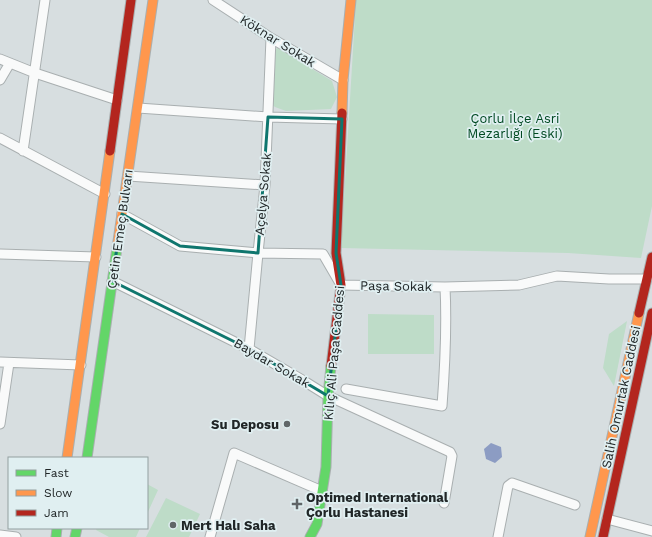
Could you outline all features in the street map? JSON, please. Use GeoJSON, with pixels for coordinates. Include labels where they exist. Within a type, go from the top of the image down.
{"type":"FeatureCollection","features":[{"type":"Feature","properties":{"kind":"main road","name":"Çetin Emeç Bulvarı"},"geometry":{"type":"LineString","coordinates":[[67,457],[131,0]]}},
{"type":"Feature","properties":{"kind":"main road","name":"Çetin Emeç Bulvarı"},"geometry":{"type":"LineString","coordinates":[[87,457],[153,0]]}},
{"type":"Feature","properties":{"kind":"main road","name":"Kılıç Ali Paşa Caddesi"},"geometry":{"type":"LineString","coordinates":[[310,537],[317,524],[326,466],[328,396],[342,285],[336,253],[343,80],[350,0]]}},
{"type":"Feature","properties":{"kind":"main road","name":"Salih Omurtak Caddesi"},"geometry":{"type":"LineString","coordinates":[[590,537],[652,257]]}},
{"type":"Feature","properties":{"kind":"main road","name":"Salih Omurtak Caddesi"},"geometry":{"type":"LineString","coordinates":[[604,537],[652,313]]}},
{"type":"Feature","properties":{"kind":"street"},"geometry":{"type":"LineString","coordinates":[[23,151],[45,0]]}},
{"type":"Feature","properties":{"kind":"street","name":"Köknar Sokak"},"geometry":{"type":"LineString","coordinates":[[213,0],[271,38],[343,80]]}},
{"type":"Feature","properties":{"kind":"street","name":"Açelya Sokak"},"geometry":{"type":"LineString","coordinates":[[250,349],[265,185],[271,38]]}},
{"type":"Feature","properties":{"kind":"street"},"geometry":{"type":"LineString","coordinates":[[0,59],[35,73],[117,100]]}},
{"type":"Feature","properties":{"kind":"street"},"geometry":{"type":"LineString","coordinates":[[0,80],[10,63]]}},
{"type":"Feature","properties":{"kind":"street"},"geometry":{"type":"LineString","coordinates":[[138,108],[268,117],[342,119]]}},
{"type":"Feature","properties":{"kind":"street"},"geometry":{"type":"LineString","coordinates":[[0,138],[105,194]]}},
{"type":"Feature","properties":{"kind":"street"},"geometry":{"type":"LineString","coordinates":[[128,176],[265,185]]}},
{"type":"Feature","properties":{"kind":"street","name":"Paşa Sokak"},"geometry":{"type":"LineString","coordinates":[[122,214],[180,246],[258,253],[323,254],[342,285],[445,287],[519,285],[556,276],[609,279],[647,279]]}},
{"type":"Feature","properties":{"kind":"street"},"geometry":{"type":"LineString","coordinates":[[0,254],[96,257]]}},
{"type":"Feature","properties":{"kind":"street","name":"Baydar Sokak"},"geometry":{"type":"LineString","coordinates":[[112,281],[250,349],[328,396],[450,452],[452,456],[444,503]]}},
{"type":"Feature","properties":{"kind":"street"},"geometry":{"type":"LineString","coordinates":[[346,389],[442,406],[446,344],[445,287]]}},
{"type":"Feature","properties":{"kind":"street"},"geometry":{"type":"LineString","coordinates":[[0,424],[5,362],[81,365]]}},
{"type":"Feature","properties":{"kind":"street"},"geometry":{"type":"LineString","coordinates":[[210,537],[234,453],[322,491]]}},
{"type":"Feature","properties":{"kind":"street"},"geometry":{"type":"LineString","coordinates":[[498,537],[508,486],[512,483],[575,505]]}},
{"type":"Feature","properties":{"kind":"street"},"geometry":{"type":"LineString","coordinates":[[607,519],[652,531]]}},
{"type":"Feature","properties":{"kind":"street"},"geometry":{"type":"LineString","coordinates":[[0,535],[16,537]]}},
{"type":"Feature","properties":{"kind":"highlighted area"},"geometry":{"type":"Polygon","coordinates":[[[268,117],[342,119],[336,253],[341,285],[328,396],[249,349],[112,281],[122,214],[180,246],[258,253],[268,117]]]}},
{"type":"Feature","properties":{"kind":"green space","name":"Çorlu İlçe Asri Mezarlığı (Eski)"},"geometry":{"type":"Polygon","coordinates":[[[356,0],[652,0],[652,206],[641,258],[568,253],[341,248],[356,0]]]}},
{"type":"Feature","properties":{"kind":"green space"},"geometry":{"type":"Polygon","coordinates":[[[277,48],[332,81],[337,97],[331,109],[286,111],[275,107],[270,103],[272,54],[277,48]]]}},
{"type":"Feature","properties":{"kind":"green space"},"geometry":{"type":"Polygon","coordinates":[[[368,314],[434,315],[434,354],[368,354],[368,314]]]}},
{"type":"Feature","properties":{"kind":"green space"},"geometry":{"type":"Polygon","coordinates":[[[627,321],[614,386],[603,368],[609,334],[627,321]]]}},
{"type":"Feature","properties":{"kind":"green space","name":"Mert Halı Saha"},"geometry":{"type":"Polygon","coordinates":[[[148,485],[158,490],[148,512],[148,485]]]}},
{"type":"Feature","properties":{"kind":"green space","name":"Mert Halı Saha"},"geometry":{"type":"Polygon","coordinates":[[[166,498],[200,514],[189,537],[146,537],[166,498]]]}},
{"type":"Feature","properties":{"kind":"green space"},"geometry":{"type":"Polygon","coordinates":[[[140,529],[136,537],[109,537],[96,530],[140,529]]]}},
{"type":"Feature","properties":{"kind":"water"},"geometry":{"type":"Polygon","coordinates":[[[491,443],[501,447],[502,457],[495,463],[486,459],[484,449],[491,443]]]}},
{"type":"Feature","properties":{"kind":"traffic: fast"},"geometry":{"type":"LineString","coordinates":[[87,457],[117,248]]}},
{"type":"Feature","properties":{"kind":"traffic: fast"},"geometry":{"type":"LineString","coordinates":[[310,537],[317,524],[326,467],[328,396],[331,366]]}},
{"type":"Feature","properties":{"kind":"traffic: fast"},"geometry":{"type":"LineString","coordinates":[[56,537],[57,529]]}},
{"type":"Feature","properties":{"kind":"traffic: fast"},"geometry":{"type":"LineString","coordinates":[[75,537],[77,529]]}},
{"type":"Feature","properties":{"kind":"traffic: slow"},"geometry":{"type":"LineString","coordinates":[[117,248],[153,0]]}},
{"type":"Feature","properties":{"kind":"traffic: slow"},"geometry":{"type":"LineString","coordinates":[[342,113],[343,80],[351,0]]}},
{"type":"Feature","properties":{"kind":"traffic: slow"},"geometry":{"type":"LineString","coordinates":[[67,457],[110,151]]}},
{"type":"Feature","properties":{"kind":"traffic: slow"},"geometry":{"type":"LineString","coordinates":[[590,537],[639,313]]}},
{"type":"Feature","properties":{"kind":"traffic: jam"},"geometry":{"type":"LineString","coordinates":[[110,151],[131,0]]}},
{"type":"Feature","properties":{"kind":"traffic: jam"},"geometry":{"type":"LineString","coordinates":[[331,366],[341,285],[336,253],[342,113]]}},
{"type":"Feature","properties":{"kind":"traffic: jam"},"geometry":{"type":"LineString","coordinates":[[639,313],[652,257]]}},
{"type":"Feature","properties":{"kind":"traffic: jam"},"geometry":{"type":"LineString","coordinates":[[603,537],[652,313]]}},
{"type":"Feature","properties":{"kind":"place","name":"Su Deposu"},"geometry":{"type":"Point","coordinates":[287,424]}},
{"type":"Feature","properties":{"kind":"place","name":"Optimed International Çorlu Hastanesi"},"geometry":{"type":"Point","coordinates":[297,504]}},
{"type":"Feature","properties":{"kind":"place","name":"Mert Halı Saha"},"geometry":{"type":"Point","coordinates":[173,525]}}]}
